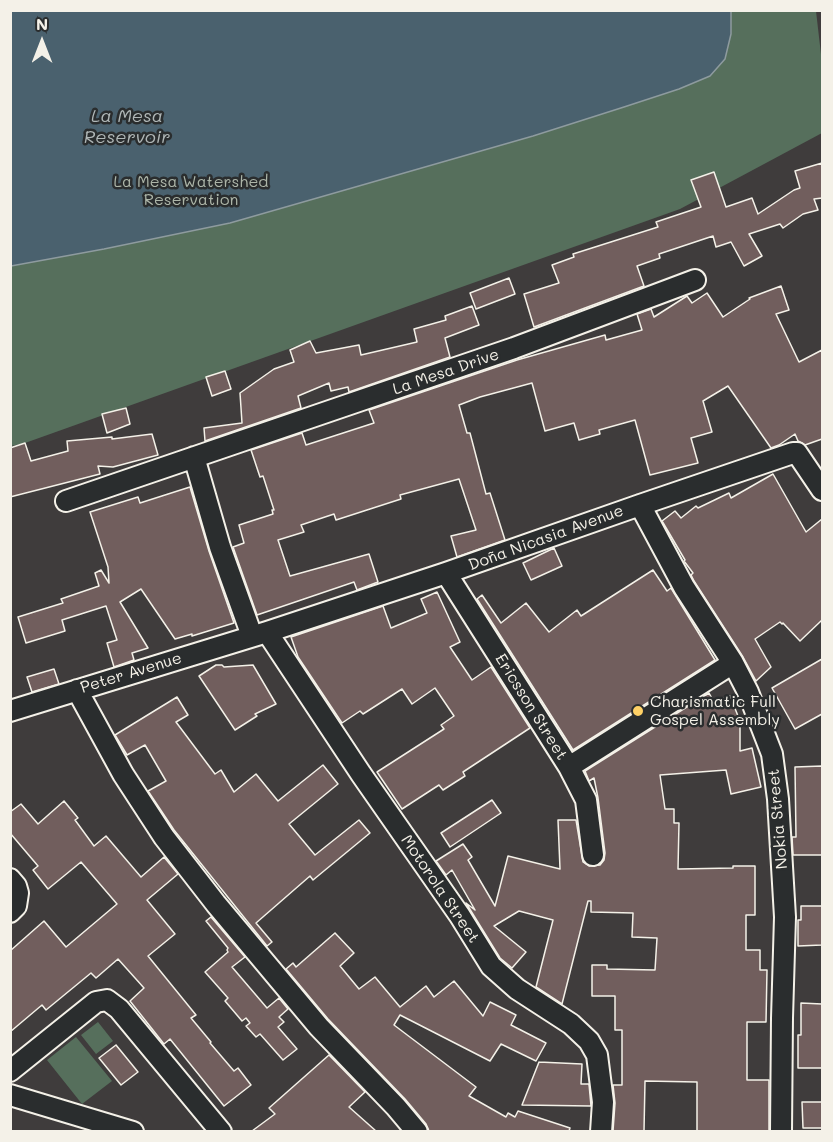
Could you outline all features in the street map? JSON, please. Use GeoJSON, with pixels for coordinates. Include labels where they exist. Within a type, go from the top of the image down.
{"type":"FeatureCollection","features":[{"type":"Feature","properties":{"kind":"street","name":"La Mesa Drive"},"geometry":{"type":"LineString","coordinates":[[66,501],[514,348],[695,280]]}},
{"type":"Feature","properties":{"kind":"street","name":"Doña Nicasia Avenue"},"geometry":{"type":"LineString","coordinates":[[259,634],[446,573],[640,504],[793,453],[797,453],[822,490]]}},
{"type":"Feature","properties":{"kind":"street"},"geometry":{"type":"LineString","coordinates":[[194,457],[220,547],[259,634]]}},
{"type":"Feature","properties":{"kind":"street","name":"Nokia Street"},"geometry":{"type":"LineString","coordinates":[[640,504],[684,587],[733,663],[748,692],[772,754],[778,799],[785,918],[781,1131]]}},
{"type":"Feature","properties":{"kind":"street","name":"Ericsson Street"},"geometry":{"type":"LineString","coordinates":[[446,573],[569,767],[733,663]]}},
{"type":"Feature","properties":{"kind":"street","name":"Peter Avenue"},"geometry":{"type":"LineString","coordinates":[[10,711],[259,634]]}},
{"type":"Feature","properties":{"kind":"street","name":"Motorola Street"},"geometry":{"type":"LineString","coordinates":[[259,634],[361,774],[460,916],[491,966],[516,989],[571,1024],[590,1041],[597,1055],[603,1102],[601,1131]]}},
{"type":"Feature","properties":{"kind":"street"},"geometry":{"type":"LineString","coordinates":[[77,690],[123,774],[164,837],[216,904],[312,1019],[417,1131]]}},
{"type":"Feature","properties":{"kind":"street"},"geometry":{"type":"LineString","coordinates":[[569,767],[586,800],[593,855]]}},
{"type":"Feature","properties":{"kind":"street"},"geometry":{"type":"LineString","coordinates":[[10,879],[18,893],[16,906],[10,912]]}},
{"type":"Feature","properties":{"kind":"street"},"geometry":{"type":"LineString","coordinates":[[10,1071],[96,1002],[108,1000],[119,1009],[221,1131]]}},
{"type":"Feature","properties":{"kind":"street"},"geometry":{"type":"LineString","coordinates":[[10,1095],[133,1131]]}},
{"type":"Feature","properties":{"kind":"green space","name":"La Mesa Watershed Reservation"},"geometry":{"type":"Polygon","coordinates":[[[11,11],[816,11],[822,63],[822,133],[680,209],[25,443],[11,446],[11,11]]]}},
{"type":"Feature","properties":{"kind":"green space"},"geometry":{"type":"Polygon","coordinates":[[[98,1022],[113,1041],[96,1054],[81,1035],[98,1022]]]}},
{"type":"Feature","properties":{"kind":"green space"},"geometry":{"type":"Polygon","coordinates":[[[76,1037],[112,1081],[82,1104],[47,1060],[76,1037]]]}},
{"type":"Feature","properties":{"kind":"water","name":"La Mesa Reservoir"},"geometry":{"type":"Polygon","coordinates":[[[11,10],[731,10],[731,34],[725,59],[710,76],[624,107],[533,136],[230,223],[11,266],[11,10]]]}},
{"type":"Feature","properties":{"kind":"building"},"geometry":{"type":"Polygon","coordinates":[[[822,163],[822,198],[814,199],[818,210],[803,214],[783,228],[780,224],[749,234],[762,256],[744,266],[731,242],[716,247],[713,236],[659,254],[660,258],[637,266],[644,286],[534,327],[524,294],[559,283],[552,265],[574,257],[573,254],[658,227],[656,222],[701,207],[691,180],[714,172],[726,207],[752,198],[758,214],[800,188],[795,171],[822,163]]]}},
{"type":"Feature","properties":{"kind":"building"},"geometry":{"type":"Polygon","coordinates":[[[509,278],[515,294],[476,309],[470,293],[509,278]]]}},
{"type":"Feature","properties":{"kind":"building"},"geometry":{"type":"Polygon","coordinates":[[[781,286],[789,310],[776,314],[799,362],[822,350],[822,439],[805,445],[798,441],[795,434],[771,448],[728,386],[703,401],[712,432],[691,438],[698,463],[650,475],[635,420],[599,430],[600,434],[579,440],[574,423],[545,431],[532,383],[480,397],[459,405],[467,433],[470,433],[486,494],[490,493],[505,540],[457,557],[451,536],[476,530],[459,479],[400,495],[401,499],[336,520],[334,514],[301,525],[304,532],[278,540],[290,576],[369,554],[378,582],[357,590],[354,582],[257,615],[233,547],[244,543],[239,525],[273,514],[272,510],[274,510],[263,476],[260,477],[251,450],[302,433],[306,445],[374,423],[369,410],[517,360],[605,335],[606,340],[642,330],[637,314],[651,309],[654,317],[687,296],[692,303],[707,293],[723,317],[749,298],[781,286]]]}},
{"type":"Feature","properties":{"kind":"building"},"geometry":{"type":"Polygon","coordinates":[[[472,306],[479,325],[445,338],[450,357],[349,392],[348,387],[331,391],[329,383],[298,396],[301,408],[205,441],[204,428],[242,423],[240,393],[274,369],[294,362],[290,350],[310,341],[316,353],[359,345],[361,355],[417,342],[414,329],[446,320],[445,316],[472,306]]]}},
{"type":"Feature","properties":{"kind":"building"},"geometry":{"type":"Polygon","coordinates":[[[225,371],[231,389],[212,396],[206,377],[225,371]]]}},
{"type":"Feature","properties":{"kind":"building"},"geometry":{"type":"Polygon","coordinates":[[[126,408],[130,424],[107,433],[102,414],[126,408]]]}},
{"type":"Feature","properties":{"kind":"building"},"geometry":{"type":"Polygon","coordinates":[[[152,434],[158,455],[113,467],[98,466],[100,474],[10,497],[10,448],[25,443],[31,461],[68,451],[67,441],[152,434]]]}},
{"type":"Feature","properties":{"kind":"building"},"geometry":{"type":"Polygon","coordinates":[[[773,474],[806,532],[822,519],[822,620],[800,641],[780,622],[755,639],[771,667],[756,681],[694,581],[691,575],[693,573],[662,521],[675,511],[681,518],[696,506],[698,508],[729,493],[731,498],[773,474]]]}},
{"type":"Feature","properties":{"kind":"building"},"geometry":{"type":"Polygon","coordinates":[[[190,487],[234,623],[175,639],[141,589],[120,602],[148,648],[132,653],[134,660],[114,667],[107,643],[117,640],[106,606],[62,620],[65,631],[26,643],[18,617],[63,603],[61,599],[99,586],[95,573],[101,570],[109,583],[108,567],[90,512],[138,497],[140,503],[190,487]]]}},
{"type":"Feature","properties":{"kind":"building"},"geometry":{"type":"Polygon","coordinates":[[[554,548],[562,566],[531,580],[523,563],[554,548]]]}},
{"type":"Feature","properties":{"kind":"building"},"geometry":{"type":"Polygon","coordinates":[[[653,570],[667,591],[671,588],[715,660],[573,750],[477,599],[482,595],[501,623],[526,603],[549,632],[577,610],[581,616],[653,570]]]}},
{"type":"Feature","properties":{"kind":"building"},"geometry":{"type":"Polygon","coordinates":[[[437,592],[460,642],[450,647],[472,680],[491,667],[530,728],[463,772],[465,776],[443,790],[439,785],[402,809],[377,772],[444,729],[441,725],[454,716],[435,688],[412,704],[402,689],[363,714],[360,711],[342,723],[298,657],[291,637],[383,606],[391,628],[427,613],[421,599],[437,592]]]}},
{"type":"Feature","properties":{"kind":"building"},"geometry":{"type":"Polygon","coordinates":[[[822,659],[822,714],[795,729],[772,688],[822,659]]]}},
{"type":"Feature","properties":{"kind":"building"},"geometry":{"type":"Polygon","coordinates":[[[216,665],[224,667],[253,665],[276,704],[255,714],[257,716],[235,730],[199,676],[216,665]]]}},
{"type":"Feature","properties":{"kind":"building"},"geometry":{"type":"Polygon","coordinates":[[[54,669],[59,684],[32,692],[27,677],[54,669]]]}},
{"type":"Feature","properties":{"kind":"building"},"geometry":{"type":"Polygon","coordinates":[[[709,693],[714,702],[730,696],[740,721],[740,751],[752,748],[761,787],[731,794],[726,770],[660,775],[665,809],[674,809],[674,823],[679,823],[678,869],[755,866],[755,915],[746,915],[746,950],[760,950],[760,970],[767,970],[766,1022],[747,1022],[747,1080],[769,1080],[769,1131],[697,1131],[697,1082],[645,1081],[644,1131],[613,1131],[615,1103],[613,1085],[622,1085],[622,1030],[615,1030],[615,996],[592,996],[592,965],[607,965],[607,969],[655,970],[657,938],[632,937],[633,913],[591,912],[591,901],[588,901],[562,1004],[536,987],[553,920],[519,911],[494,926],[526,952],[512,968],[500,958],[466,903],[475,910],[452,870],[446,875],[436,861],[463,844],[472,857],[468,860],[495,906],[508,856],[560,869],[558,820],[576,820],[583,862],[589,866],[600,865],[605,853],[598,798],[594,778],[589,781],[585,771],[709,693]]]}},
{"type":"Feature","properties":{"kind":"building"},"geometry":{"type":"Polygon","coordinates":[[[177,697],[188,715],[176,722],[215,774],[221,770],[234,792],[256,774],[278,801],[323,765],[338,784],[289,824],[315,855],[359,820],[370,833],[313,880],[310,876],[256,923],[272,942],[267,946],[174,830],[148,791],[166,781],[145,745],[127,755],[115,735],[177,697]]]}},
{"type":"Feature","properties":{"kind":"building"},"geometry":{"type":"Polygon","coordinates":[[[822,766],[822,855],[793,855],[792,837],[796,837],[795,767],[822,766]]]}},
{"type":"Feature","properties":{"kind":"building"},"geometry":{"type":"Polygon","coordinates":[[[492,800],[501,813],[450,847],[441,833],[492,800]]]}},
{"type":"Feature","properties":{"kind":"building"},"geometry":{"type":"Polygon","coordinates":[[[64,801],[78,818],[75,820],[94,846],[106,836],[141,877],[164,857],[178,874],[147,900],[175,934],[148,956],[196,1015],[191,1018],[210,1043],[234,1071],[238,1068],[251,1085],[224,1106],[170,1039],[164,1044],[130,1001],[144,988],[118,959],[96,978],[91,973],[46,1010],[42,1005],[10,1032],[10,951],[44,921],[66,947],[117,904],[81,862],[48,889],[33,870],[38,866],[10,833],[10,812],[21,804],[38,824],[64,801]]]}},
{"type":"Feature","properties":{"kind":"building"},"geometry":{"type":"Polygon","coordinates":[[[801,906],[822,906],[822,945],[798,946],[798,920],[801,920],[801,906]]]}},
{"type":"Feature","properties":{"kind":"building"},"geometry":{"type":"Polygon","coordinates":[[[211,917],[245,957],[232,967],[267,1008],[279,998],[288,1009],[279,1017],[284,1022],[278,1027],[297,1049],[283,1060],[260,1034],[256,1037],[246,1026],[250,1023],[246,1018],[242,1021],[225,1001],[228,998],[205,972],[228,952],[228,948],[206,921],[211,917]]]}},
{"type":"Feature","properties":{"kind":"building"},"geometry":{"type":"Polygon","coordinates":[[[335,933],[354,953],[340,966],[359,989],[375,977],[400,1007],[426,986],[434,997],[454,981],[483,1016],[490,1002],[516,1015],[511,1025],[546,1043],[536,1061],[501,1044],[490,1061],[400,1015],[394,1025],[476,1087],[469,1096],[506,1117],[508,1113],[515,1117],[518,1111],[570,1128],[569,1131],[429,1131],[405,1099],[328,1019],[286,969],[293,963],[296,967],[335,933]]]}},
{"type":"Feature","properties":{"kind":"building"},"geometry":{"type":"Polygon","coordinates":[[[801,1003],[822,1004],[822,1068],[798,1068],[801,1003]]]}},
{"type":"Feature","properties":{"kind":"building"},"geometry":{"type":"Polygon","coordinates":[[[116,1045],[138,1072],[121,1085],[99,1058],[116,1045]]]}},
{"type":"Feature","properties":{"kind":"building"},"geometry":{"type":"Polygon","coordinates":[[[329,1055],[365,1092],[349,1107],[376,1131],[252,1131],[275,1114],[269,1108],[329,1055]]]}},
{"type":"Feature","properties":{"kind":"building"},"geometry":{"type":"Polygon","coordinates":[[[539,1062],[582,1064],[581,1084],[589,1084],[591,1106],[522,1105],[539,1062]]]}},
{"type":"Feature","properties":{"kind":"building"},"geometry":{"type":"Polygon","coordinates":[[[802,1102],[822,1102],[822,1128],[803,1128],[802,1102]]]}},
{"type":"Feature","properties":{"kind":"place","name":"Charismatic Full Gospel Assembly"},"geometry":{"type":"Point","coordinates":[638,711]}}]}
